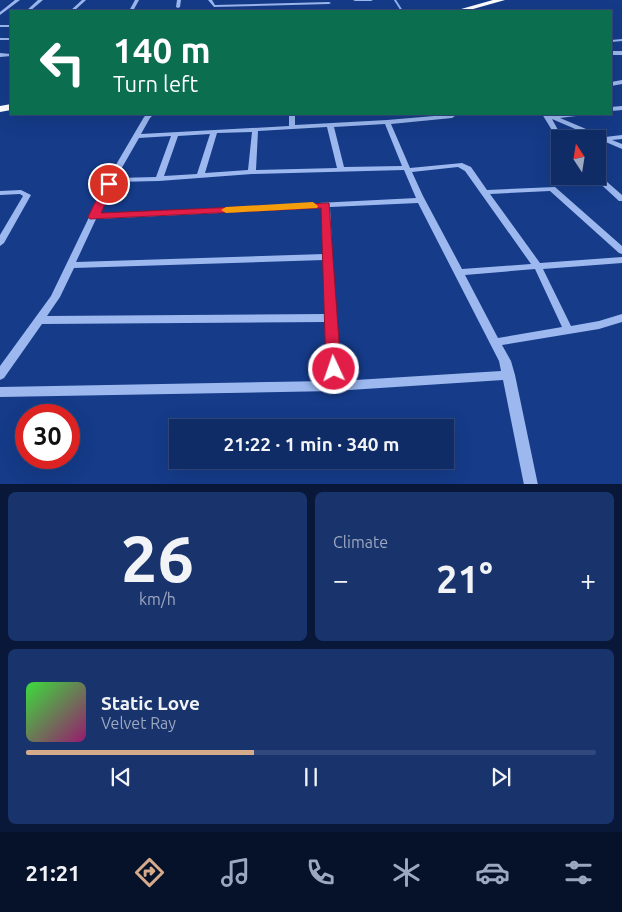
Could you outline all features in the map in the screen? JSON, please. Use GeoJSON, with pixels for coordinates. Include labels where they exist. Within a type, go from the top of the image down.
{"type":"FeatureCollection","features":[{"type":"Feature","properties":{"kind":"highway"},"geometry":{"type":"LineString","coordinates":[[462,10],[501,0]]}},
{"type":"Feature","properties":{"kind":"street"},"geometry":{"type":"LineString","coordinates":[[0,14],[18,0]]}},
{"type":"Feature","properties":{"kind":"street"},"geometry":{"type":"LineString","coordinates":[[29,10],[41,0]]}},
{"type":"Feature","properties":{"kind":"street"},"geometry":{"type":"LineString","coordinates":[[73,10],[84,0]]}},
{"type":"Feature","properties":{"kind":"street"},"geometry":{"type":"LineString","coordinates":[[178,7],[179,0]]}},
{"type":"Feature","properties":{"kind":"street"},"geometry":{"type":"LineString","coordinates":[[210,0],[212,5]]}},
{"type":"Feature","properties":{"kind":"street"},"geometry":{"type":"LineString","coordinates":[[355,0],[370,0]]}},
{"type":"Feature","properties":{"kind":"street"},"geometry":{"type":"LineString","coordinates":[[205,10],[212,5],[329,2]]}},
{"type":"Feature","properties":{"kind":"street"},"geometry":{"type":"LineString","coordinates":[[0,375],[55,297],[111,180],[150,115]]}},
{"type":"Feature","properties":{"kind":"street"},"geometry":{"type":"LineString","coordinates":[[292,115],[292,127]]}},
{"type":"Feature","properties":{"kind":"street"},"geometry":{"type":"LineString","coordinates":[[136,136],[388,122],[454,115]]}},
{"type":"Feature","properties":{"kind":"street"},"geometry":{"type":"LineString","coordinates":[[548,115],[556,130]]}},
{"type":"Feature","properties":{"kind":"street"},"geometry":{"type":"LineString","coordinates":[[548,115],[582,130]]}},
{"type":"Feature","properties":{"kind":"street"},"geometry":{"type":"LineString","coordinates":[[388,122],[421,200],[496,342],[509,374],[532,484]]}},
{"type":"Feature","properties":{"kind":"street"},"geometry":{"type":"LineString","coordinates":[[330,125],[340,170]]}},
{"type":"Feature","properties":{"kind":"street"},"geometry":{"type":"LineString","coordinates":[[252,172],[255,129]]}},
{"type":"Feature","properties":{"kind":"street"},"geometry":{"type":"LineString","coordinates":[[200,176],[214,132]]}},
{"type":"Feature","properties":{"kind":"street"},"geometry":{"type":"LineString","coordinates":[[159,179],[175,134]]}},
{"type":"Feature","properties":{"kind":"street"},"geometry":{"type":"LineString","coordinates":[[606,140],[622,137]]}},
{"type":"Feature","properties":{"kind":"street"},"geometry":{"type":"LineString","coordinates":[[606,141],[622,147]]}},
{"type":"Feature","properties":{"kind":"street"},"geometry":{"type":"LineString","coordinates":[[111,180],[159,179],[252,172],[408,169],[462,165],[468,169],[538,267],[568,330]]}},
{"type":"Feature","properties":{"kind":"street"},"geometry":{"type":"LineString","coordinates":[[606,184],[622,199]]}},
{"type":"Feature","properties":{"kind":"street"},"geometry":{"type":"LineString","coordinates":[[484,192],[552,189],[622,251]]}},
{"type":"Feature","properties":{"kind":"street"},"geometry":{"type":"LineString","coordinates":[[0,193],[21,192],[27,195],[0,243]]}},
{"type":"Feature","properties":{"kind":"street"},"geometry":{"type":"LineString","coordinates":[[94,217],[421,200]]}},
{"type":"Feature","properties":{"kind":"street"},"geometry":{"type":"LineString","coordinates":[[326,205],[334,386]]}},
{"type":"Feature","properties":{"kind":"street"},"geometry":{"type":"LineString","coordinates":[[70,265],[328,257]]}},
{"type":"Feature","properties":{"kind":"street"},"geometry":{"type":"LineString","coordinates":[[459,272],[622,260]]}},
{"type":"Feature","properties":{"kind":"street"},"geometry":{"type":"LineString","coordinates":[[39,320],[331,318]]}},
{"type":"Feature","properties":{"kind":"street"},"geometry":{"type":"LineString","coordinates":[[496,342],[599,325],[622,318]]}},
{"type":"Feature","properties":{"kind":"street"},"geometry":{"type":"LineString","coordinates":[[0,392],[334,386],[509,374]]}},
{"type":"Feature","properties":{"kind":"waterway"},"geometry":{"type":"LineString","coordinates":[[395,0],[401,10]]}},
{"type":"Feature","properties":{"kind":"slow traffic"},"geometry":{"type":"LineString","coordinates":[[226,210],[313,206]]}},
{"type":"Feature","properties":{"kind":"route"},"geometry":{"type":"LineString","coordinates":[[109,184],[94,217],[326,205],[334,369]]}}]}
